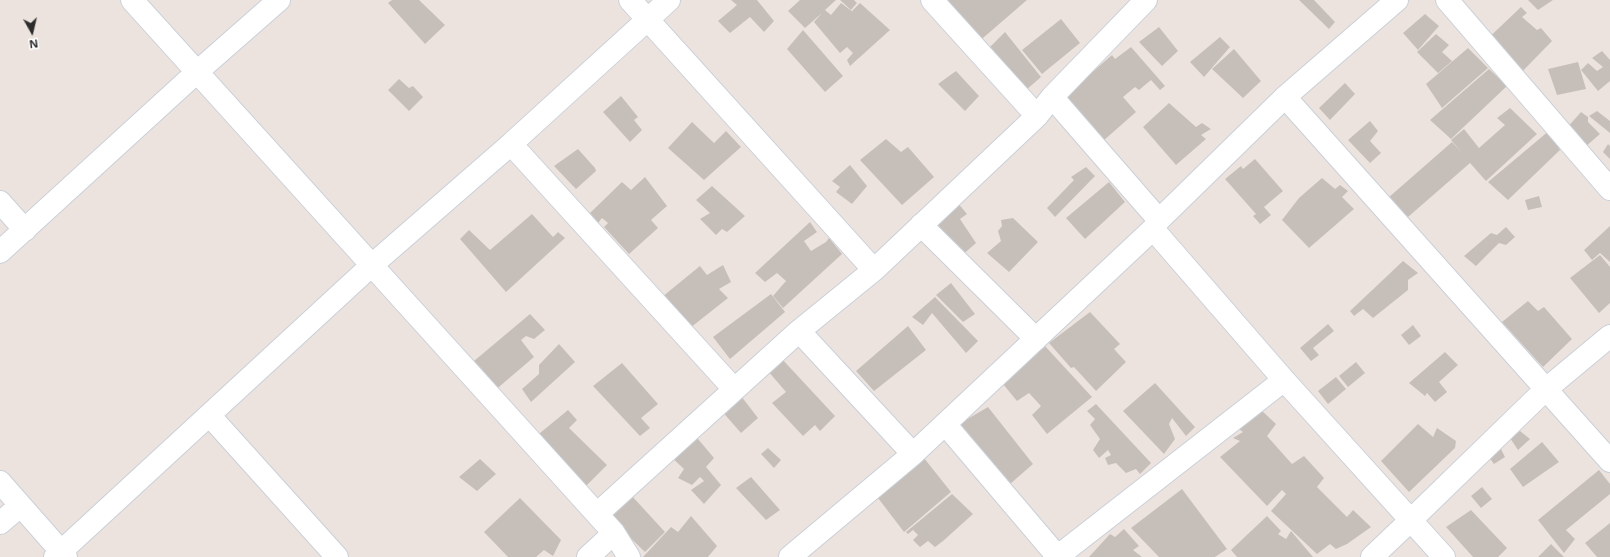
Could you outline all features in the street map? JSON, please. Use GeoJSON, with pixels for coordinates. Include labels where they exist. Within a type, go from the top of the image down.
{"type":"FeatureCollection","features":[{"type":"Feature","properties":{"kind":"street"},"geometry":{"type":"LineString","coordinates":[[132,0],[614,533],[629,557]]}},
{"type":"Feature","properties":{"kind":"street"},"geometry":{"type":"LineString","coordinates":[[0,252],[197,72],[279,0]]}},
{"type":"Feature","properties":{"kind":"street"},"geometry":{"type":"LineString","coordinates":[[630,0],[646,20],[874,270]]}},
{"type":"Feature","properties":{"kind":"street"},"geometry":{"type":"LineString","coordinates":[[0,482],[61,555],[372,266],[511,144],[669,0]]}},
{"type":"Feature","properties":{"kind":"street"},"geometry":{"type":"LineString","coordinates":[[932,0],[1037,116]]}},
{"type":"Feature","properties":{"kind":"street"},"geometry":{"type":"LineString","coordinates":[[597,514],[799,331],[874,270],[1037,116],[1052,97],[1146,0]]}},
{"type":"Feature","properties":{"kind":"street"},"geometry":{"type":"LineString","coordinates":[[790,557],[913,454],[1156,225],[1285,97],[1397,0]]}},
{"type":"Feature","properties":{"kind":"street"},"geometry":{"type":"LineString","coordinates":[[1447,0],[1610,189]]}},
{"type":"Feature","properties":{"kind":"street"},"geometry":{"type":"LineString","coordinates":[[1052,97],[1284,380],[1444,557]]}},
{"type":"Feature","properties":{"kind":"street"},"geometry":{"type":"LineString","coordinates":[[1285,97],[1610,461]]}},
{"type":"Feature","properties":{"kind":"street"},"geometry":{"type":"LineString","coordinates":[[511,144],[734,390]]}},
{"type":"Feature","properties":{"kind":"street"},"geometry":{"type":"LineString","coordinates":[[0,202],[25,230]]}},
{"type":"Feature","properties":{"kind":"street"},"geometry":{"type":"LineString","coordinates":[[921,225],[1036,339]]}},
{"type":"Feature","properties":{"kind":"street"},"geometry":{"type":"LineString","coordinates":[[799,331],[913,454]]}},
{"type":"Feature","properties":{"kind":"street"},"geometry":{"type":"LineString","coordinates":[[1372,557],[1545,390],[1610,336]]}},
{"type":"Feature","properties":{"kind":"street"},"geometry":{"type":"LineString","coordinates":[[945,424],[1057,557],[1284,380]]}},
{"type":"Feature","properties":{"kind":"street"},"geometry":{"type":"LineString","coordinates":[[210,416],[337,557]]}},
{"type":"Feature","properties":{"kind":"street"},"geometry":{"type":"LineString","coordinates":[[0,523],[20,506]]}},
{"type":"Feature","properties":{"kind":"street"},"geometry":{"type":"LineString","coordinates":[[588,557],[614,533]]}},
{"type":"Feature","properties":{"kind":"building"},"geometry":{"type":"Polygon","coordinates":[[[392,0],[419,0],[445,25],[425,44],[388,3],[392,0]]]}},
{"type":"Feature","properties":{"kind":"building"},"geometry":{"type":"Polygon","coordinates":[[[731,0],[757,0],[774,21],[764,32],[750,17],[730,33],[718,21],[737,5],[731,0]]]}},
{"type":"Feature","properties":{"kind":"building"},"geometry":{"type":"Polygon","coordinates":[[[800,0],[836,0],[825,10],[831,15],[841,3],[853,12],[852,11],[860,3],[890,30],[850,66],[847,60],[853,53],[847,47],[840,53],[814,22],[822,13],[805,28],[788,11],[800,0]]]}},
{"type":"Feature","properties":{"kind":"building"},"geometry":{"type":"Polygon","coordinates":[[[840,0],[854,0],[857,3],[851,10],[840,0]]]}},
{"type":"Feature","properties":{"kind":"building"},"geometry":{"type":"Polygon","coordinates":[[[936,0],[1027,0],[976,44],[936,0]]]}},
{"type":"Feature","properties":{"kind":"building"},"geometry":{"type":"Polygon","coordinates":[[[1299,0],[1314,0],[1335,22],[1329,29],[1299,0]]]}},
{"type":"Feature","properties":{"kind":"building"},"geometry":{"type":"Polygon","coordinates":[[[1528,0],[1553,0],[1538,10],[1528,0]]]}},
{"type":"Feature","properties":{"kind":"building"},"geometry":{"type":"Polygon","coordinates":[[[1521,7],[1527,13],[1522,17],[1537,30],[1541,28],[1552,41],[1513,81],[1481,45],[1521,7]]]}},
{"type":"Feature","properties":{"kind":"building"},"geometry":{"type":"Polygon","coordinates":[[[1425,14],[1439,26],[1418,50],[1403,33],[1425,14]]]}},
{"type":"Feature","properties":{"kind":"building"},"geometry":{"type":"Polygon","coordinates":[[[1061,19],[1080,43],[1042,74],[1022,50],[1061,19]]]}},
{"type":"Feature","properties":{"kind":"building"},"geometry":{"type":"Polygon","coordinates":[[[1159,27],[1178,51],[1162,66],[1139,42],[1159,27]]]}},
{"type":"Feature","properties":{"kind":"building"},"geometry":{"type":"Polygon","coordinates":[[[803,30],[843,76],[825,92],[787,49],[803,30]]]}},
{"type":"Feature","properties":{"kind":"building"},"geometry":{"type":"Polygon","coordinates":[[[1005,32],[1041,77],[1026,90],[988,49],[1005,32]]]}},
{"type":"Feature","properties":{"kind":"building"},"geometry":{"type":"Polygon","coordinates":[[[1436,34],[1449,45],[1442,52],[1452,61],[1438,73],[1417,52],[1436,34]]]}},
{"type":"Feature","properties":{"kind":"building"},"geometry":{"type":"Polygon","coordinates":[[[1220,37],[1230,47],[1204,77],[1190,62],[1220,37]]]}},
{"type":"Feature","properties":{"kind":"building"},"geometry":{"type":"Polygon","coordinates":[[[1131,47],[1165,86],[1160,90],[1151,80],[1139,90],[1135,87],[1123,97],[1136,112],[1103,141],[1066,95],[1112,55],[1115,59],[1131,47]]]}},
{"type":"Feature","properties":{"kind":"building"},"geometry":{"type":"Polygon","coordinates":[[[1468,48],[1488,68],[1442,108],[1426,84],[1468,48]]]}},
{"type":"Feature","properties":{"kind":"building"},"geometry":{"type":"Polygon","coordinates":[[[1234,49],[1261,81],[1243,98],[1212,69],[1234,49]]]}},
{"type":"Feature","properties":{"kind":"building"},"geometry":{"type":"Polygon","coordinates":[[[1602,51],[1610,60],[1610,81],[1598,91],[1581,70],[1588,63],[1597,71],[1603,67],[1592,58],[1602,51]]]}},
{"type":"Feature","properties":{"kind":"building"},"geometry":{"type":"Polygon","coordinates":[[[1578,62],[1586,89],[1557,95],[1548,69],[1578,62]]]}},
{"type":"Feature","properties":{"kind":"building"},"geometry":{"type":"Polygon","coordinates":[[[1489,69],[1507,86],[1451,139],[1430,120],[1489,69]]]}},
{"type":"Feature","properties":{"kind":"building"},"geometry":{"type":"Polygon","coordinates":[[[956,71],[979,96],[965,111],[938,84],[956,71]]]}},
{"type":"Feature","properties":{"kind":"building"},"geometry":{"type":"Polygon","coordinates":[[[399,79],[409,88],[413,86],[423,97],[409,111],[388,90],[399,79]]]}},
{"type":"Feature","properties":{"kind":"building"},"geometry":{"type":"Polygon","coordinates":[[[1345,83],[1355,94],[1330,120],[1319,108],[1345,83]]]}},
{"type":"Feature","properties":{"kind":"building"},"geometry":{"type":"Polygon","coordinates":[[[621,96],[638,117],[634,120],[642,130],[630,142],[603,112],[621,96]]]}},
{"type":"Feature","properties":{"kind":"building"},"geometry":{"type":"Polygon","coordinates":[[[1169,103],[1196,127],[1202,123],[1211,129],[1201,135],[1206,139],[1176,165],[1143,127],[1169,103]]]}},
{"type":"Feature","properties":{"kind":"building"},"geometry":{"type":"Polygon","coordinates":[[[1510,108],[1537,134],[1486,181],[1470,163],[1408,217],[1388,198],[1452,142],[1463,154],[1451,140],[1464,129],[1479,148],[1505,125],[1497,118],[1510,108]]]}},
{"type":"Feature","properties":{"kind":"building"},"geometry":{"type":"Polygon","coordinates":[[[1597,111],[1610,121],[1610,133],[1589,116],[1597,111]]]}},
{"type":"Feature","properties":{"kind":"building"},"geometry":{"type":"Polygon","coordinates":[[[1581,112],[1588,117],[1588,122],[1600,134],[1585,147],[1565,130],[1581,112]]]}},
{"type":"Feature","properties":{"kind":"building"},"geometry":{"type":"Polygon","coordinates":[[[1370,121],[1378,131],[1370,141],[1381,153],[1370,163],[1348,140],[1370,121]]]}},
{"type":"Feature","properties":{"kind":"building"},"geometry":{"type":"Polygon","coordinates":[[[692,122],[714,143],[726,131],[741,147],[704,180],[668,148],[692,122]]]}},
{"type":"Feature","properties":{"kind":"building"},"geometry":{"type":"Polygon","coordinates":[[[1550,130],[1560,150],[1508,200],[1488,182],[1550,130]]]}},
{"type":"Feature","properties":{"kind":"building"},"geometry":{"type":"Polygon","coordinates":[[[886,139],[901,152],[908,147],[934,177],[902,205],[860,160],[886,139]]]}},
{"type":"Feature","properties":{"kind":"building"},"geometry":{"type":"Polygon","coordinates":[[[1608,144],[1610,146],[1610,159],[1603,152],[1608,144]]]}},
{"type":"Feature","properties":{"kind":"building"},"geometry":{"type":"Polygon","coordinates":[[[578,149],[596,171],[576,189],[554,166],[578,149]]]}},
{"type":"Feature","properties":{"kind":"building"},"geometry":{"type":"Polygon","coordinates":[[[1255,159],[1283,191],[1264,207],[1271,215],[1260,224],[1253,216],[1256,214],[1225,179],[1241,166],[1243,169],[1255,159]]]}},
{"type":"Feature","properties":{"kind":"building"},"geometry":{"type":"Polygon","coordinates":[[[850,165],[867,186],[852,204],[836,192],[840,187],[832,181],[850,165]]]}},
{"type":"Feature","properties":{"kind":"building"},"geometry":{"type":"Polygon","coordinates":[[[1086,167],[1095,176],[1055,217],[1047,208],[1074,180],[1071,177],[1086,167]]]}},
{"type":"Feature","properties":{"kind":"building"},"geometry":{"type":"Polygon","coordinates":[[[645,177],[667,206],[651,220],[658,228],[629,254],[604,227],[608,223],[602,218],[598,223],[590,213],[622,182],[631,190],[645,177]]]}},
{"type":"Feature","properties":{"kind":"building"},"geometry":{"type":"Polygon","coordinates":[[[1322,178],[1335,189],[1340,185],[1348,191],[1342,197],[1354,209],[1309,248],[1282,220],[1299,198],[1322,178]]]}},
{"type":"Feature","properties":{"kind":"building"},"geometry":{"type":"Polygon","coordinates":[[[1109,182],[1125,202],[1085,239],[1066,218],[1109,182]]]}},
{"type":"Feature","properties":{"kind":"building"},"geometry":{"type":"Polygon","coordinates":[[[712,186],[745,216],[727,232],[722,229],[716,235],[700,219],[710,213],[696,200],[712,186]]]}},
{"type":"Feature","properties":{"kind":"building"},"geometry":{"type":"Polygon","coordinates":[[[1539,196],[1542,207],[1528,210],[1525,200],[1539,196]]]}},
{"type":"Feature","properties":{"kind":"building"},"geometry":{"type":"Polygon","coordinates":[[[957,202],[967,214],[960,219],[976,243],[960,257],[933,225],[957,202]]]}},
{"type":"Feature","properties":{"kind":"building"},"geometry":{"type":"Polygon","coordinates":[[[532,214],[553,237],[558,232],[565,238],[506,292],[460,239],[469,230],[490,250],[532,214]]]}},
{"type":"Feature","properties":{"kind":"building"},"geometry":{"type":"Polygon","coordinates":[[[1013,218],[1038,242],[1009,272],[987,253],[1001,241],[998,231],[1002,226],[1001,220],[1013,218]]]}},
{"type":"Feature","properties":{"kind":"building"},"geometry":{"type":"Polygon","coordinates":[[[810,222],[817,232],[804,241],[811,251],[826,242],[829,238],[842,254],[783,308],[773,296],[786,281],[777,273],[765,282],[755,273],[810,222]]]}},
{"type":"Feature","properties":{"kind":"building"},"geometry":{"type":"Polygon","coordinates":[[[1610,226],[1610,262],[1600,253],[1592,260],[1584,250],[1610,226]]]}},
{"type":"Feature","properties":{"kind":"building"},"geometry":{"type":"Polygon","coordinates":[[[1506,227],[1515,237],[1506,245],[1499,243],[1476,266],[1464,256],[1491,233],[1497,235],[1506,227]]]}},
{"type":"Feature","properties":{"kind":"building"},"geometry":{"type":"Polygon","coordinates":[[[1600,255],[1610,267],[1610,303],[1599,313],[1570,278],[1600,255]]]}},
{"type":"Feature","properties":{"kind":"building"},"geometry":{"type":"Polygon","coordinates":[[[1403,261],[1418,273],[1408,280],[1408,290],[1373,318],[1363,309],[1354,316],[1350,311],[1403,261]]]}},
{"type":"Feature","properties":{"kind":"building"},"geometry":{"type":"Polygon","coordinates":[[[723,265],[731,282],[719,289],[728,298],[690,328],[662,297],[700,266],[707,275],[723,265]]]}},
{"type":"Feature","properties":{"kind":"building"},"geometry":{"type":"Polygon","coordinates":[[[951,283],[975,314],[963,322],[936,295],[951,283]]]}},
{"type":"Feature","properties":{"kind":"building"},"geometry":{"type":"Polygon","coordinates":[[[771,294],[785,312],[730,359],[713,337],[771,294]]]}},
{"type":"Feature","properties":{"kind":"building"},"geometry":{"type":"Polygon","coordinates":[[[935,297],[978,341],[966,353],[932,313],[923,325],[912,317],[935,297]]]}},
{"type":"Feature","properties":{"kind":"building"},"geometry":{"type":"Polygon","coordinates":[[[1528,301],[1538,311],[1544,307],[1572,339],[1543,367],[1502,322],[1528,301]]]}},
{"type":"Feature","properties":{"kind":"building"},"geometry":{"type":"Polygon","coordinates":[[[1090,312],[1120,344],[1114,349],[1126,362],[1096,391],[1074,367],[1071,368],[1049,343],[1090,312]]]}},
{"type":"Feature","properties":{"kind":"building"},"geometry":{"type":"Polygon","coordinates":[[[530,314],[545,330],[534,339],[526,336],[521,340],[534,357],[493,392],[482,379],[486,374],[474,361],[530,314]]]}},
{"type":"Feature","properties":{"kind":"building"},"geometry":{"type":"Polygon","coordinates":[[[1328,324],[1334,331],[1313,348],[1319,355],[1311,361],[1300,348],[1328,324]]]}},
{"type":"Feature","properties":{"kind":"building"},"geometry":{"type":"Polygon","coordinates":[[[1413,325],[1421,336],[1409,345],[1401,335],[1413,325]]]}},
{"type":"Feature","properties":{"kind":"building"},"geometry":{"type":"Polygon","coordinates":[[[908,326],[926,350],[874,391],[856,371],[908,326]]]}},
{"type":"Feature","properties":{"kind":"building"},"geometry":{"type":"Polygon","coordinates":[[[559,344],[575,362],[531,402],[522,389],[539,374],[539,365],[559,344]]]}},
{"type":"Feature","properties":{"kind":"building"},"geometry":{"type":"Polygon","coordinates":[[[1044,345],[1092,397],[1047,434],[1032,415],[1041,406],[1029,393],[1017,401],[1003,384],[1044,345]]]}},
{"type":"Feature","properties":{"kind":"building"},"geometry":{"type":"Polygon","coordinates":[[[1445,352],[1458,365],[1439,382],[1447,392],[1435,402],[1427,393],[1425,396],[1409,383],[1445,352]]]}},
{"type":"Feature","properties":{"kind":"building"},"geometry":{"type":"Polygon","coordinates":[[[782,359],[835,416],[820,431],[815,425],[803,436],[772,403],[786,392],[768,371],[782,359]]]}},
{"type":"Feature","properties":{"kind":"building"},"geometry":{"type":"Polygon","coordinates":[[[1356,362],[1365,373],[1348,387],[1339,376],[1356,362]]]}},
{"type":"Feature","properties":{"kind":"building"},"geometry":{"type":"Polygon","coordinates":[[[622,363],[658,404],[641,418],[650,428],[640,436],[593,386],[622,363]]]}},
{"type":"Feature","properties":{"kind":"building"},"geometry":{"type":"Polygon","coordinates":[[[1336,377],[1346,389],[1328,404],[1318,391],[1336,377]]]}},
{"type":"Feature","properties":{"kind":"building"},"geometry":{"type":"Polygon","coordinates":[[[1155,383],[1195,427],[1186,436],[1172,418],[1169,424],[1175,439],[1164,454],[1123,411],[1155,383]]]}},
{"type":"Feature","properties":{"kind":"building"},"geometry":{"type":"Polygon","coordinates":[[[741,396],[758,418],[741,433],[720,409],[741,396]]]}},
{"type":"Feature","properties":{"kind":"building"},"geometry":{"type":"Polygon","coordinates":[[[1096,404],[1151,463],[1140,474],[1136,469],[1126,473],[1116,463],[1108,465],[1105,458],[1111,455],[1108,450],[1099,458],[1093,450],[1100,439],[1090,425],[1095,419],[1087,411],[1096,404]]]}},
{"type":"Feature","properties":{"kind":"building"},"geometry":{"type":"Polygon","coordinates":[[[988,407],[1033,464],[1010,484],[959,424],[988,407]]]}},
{"type":"Feature","properties":{"kind":"building"},"geometry":{"type":"Polygon","coordinates":[[[1259,408],[1276,424],[1267,436],[1292,464],[1304,456],[1324,478],[1317,487],[1347,517],[1353,510],[1371,527],[1347,544],[1336,549],[1330,544],[1317,554],[1271,511],[1286,494],[1282,490],[1267,506],[1220,457],[1240,441],[1233,438],[1243,432],[1236,427],[1259,408]]]}},
{"type":"Feature","properties":{"kind":"building"},"geometry":{"type":"Polygon","coordinates":[[[568,410],[577,420],[569,428],[607,465],[582,490],[534,438],[568,410]]]}},
{"type":"Feature","properties":{"kind":"building"},"geometry":{"type":"Polygon","coordinates":[[[1418,424],[1433,437],[1437,428],[1456,441],[1455,448],[1409,492],[1381,461],[1418,424]]]}},
{"type":"Feature","properties":{"kind":"building"},"geometry":{"type":"Polygon","coordinates":[[[1520,431],[1530,439],[1518,450],[1510,438],[1520,431]]]}},
{"type":"Feature","properties":{"kind":"building"},"geometry":{"type":"Polygon","coordinates":[[[693,433],[714,458],[706,467],[721,485],[704,504],[691,490],[704,481],[700,477],[692,485],[678,478],[684,469],[669,455],[693,433]]]}},
{"type":"Feature","properties":{"kind":"building"},"geometry":{"type":"Polygon","coordinates":[[[1542,442],[1559,462],[1523,487],[1510,469],[1542,442]]]}},
{"type":"Feature","properties":{"kind":"building"},"geometry":{"type":"Polygon","coordinates":[[[1498,443],[1505,457],[1494,464],[1485,452],[1498,443]]]}},
{"type":"Feature","properties":{"kind":"building"},"geometry":{"type":"Polygon","coordinates":[[[768,448],[781,460],[774,468],[761,454],[768,448]]]}},
{"type":"Feature","properties":{"kind":"building"},"geometry":{"type":"Polygon","coordinates":[[[924,458],[951,492],[904,532],[878,498],[924,458]]]}},
{"type":"Feature","properties":{"kind":"building"},"geometry":{"type":"Polygon","coordinates":[[[480,459],[496,474],[477,491],[459,477],[480,459]]]}},
{"type":"Feature","properties":{"kind":"building"},"geometry":{"type":"Polygon","coordinates":[[[1599,470],[1610,484],[1610,494],[1566,530],[1575,539],[1564,553],[1538,520],[1599,470]]]}},
{"type":"Feature","properties":{"kind":"building"},"geometry":{"type":"Polygon","coordinates":[[[751,477],[780,510],[766,520],[736,488],[751,477]]]}},
{"type":"Feature","properties":{"kind":"building"},"geometry":{"type":"Polygon","coordinates":[[[1482,487],[1492,499],[1481,508],[1471,496],[1482,487]]]}},
{"type":"Feature","properties":{"kind":"building"},"geometry":{"type":"Polygon","coordinates":[[[1182,489],[1227,549],[1215,557],[1159,557],[1131,528],[1182,489]]]}},
{"type":"Feature","properties":{"kind":"building"},"geometry":{"type":"Polygon","coordinates":[[[952,494],[973,514],[935,547],[928,541],[920,547],[913,540],[918,535],[913,530],[908,534],[906,532],[952,494]]]}},
{"type":"Feature","properties":{"kind":"building"},"geometry":{"type":"Polygon","coordinates":[[[631,495],[665,532],[645,552],[607,515],[631,495]]]}},
{"type":"Feature","properties":{"kind":"building"},"geometry":{"type":"Polygon","coordinates":[[[520,498],[561,540],[553,556],[544,550],[536,557],[508,557],[484,532],[520,498]]]}},
{"type":"Feature","properties":{"kind":"building"},"geometry":{"type":"Polygon","coordinates":[[[1471,510],[1507,548],[1498,557],[1473,557],[1446,527],[1471,510]]]}},
{"type":"Feature","properties":{"kind":"building"},"geometry":{"type":"Polygon","coordinates":[[[691,516],[717,546],[708,557],[643,557],[671,527],[678,532],[691,516]]]}},
{"type":"Feature","properties":{"kind":"building"},"geometry":{"type":"Polygon","coordinates":[[[1267,516],[1281,531],[1278,534],[1286,539],[1291,531],[1313,557],[1237,557],[1231,550],[1267,516]]]}},
{"type":"Feature","properties":{"kind":"building"},"geometry":{"type":"Polygon","coordinates":[[[1610,523],[1610,557],[1597,557],[1585,543],[1610,523]]]}},
{"type":"Feature","properties":{"kind":"building"},"geometry":{"type":"Polygon","coordinates":[[[1124,529],[1139,546],[1133,550],[1142,557],[1089,557],[1110,534],[1115,537],[1124,529]]]}},
{"type":"Feature","properties":{"kind":"building"},"geometry":{"type":"Polygon","coordinates":[[[1551,544],[1564,557],[1538,557],[1551,544]]]}}]}
